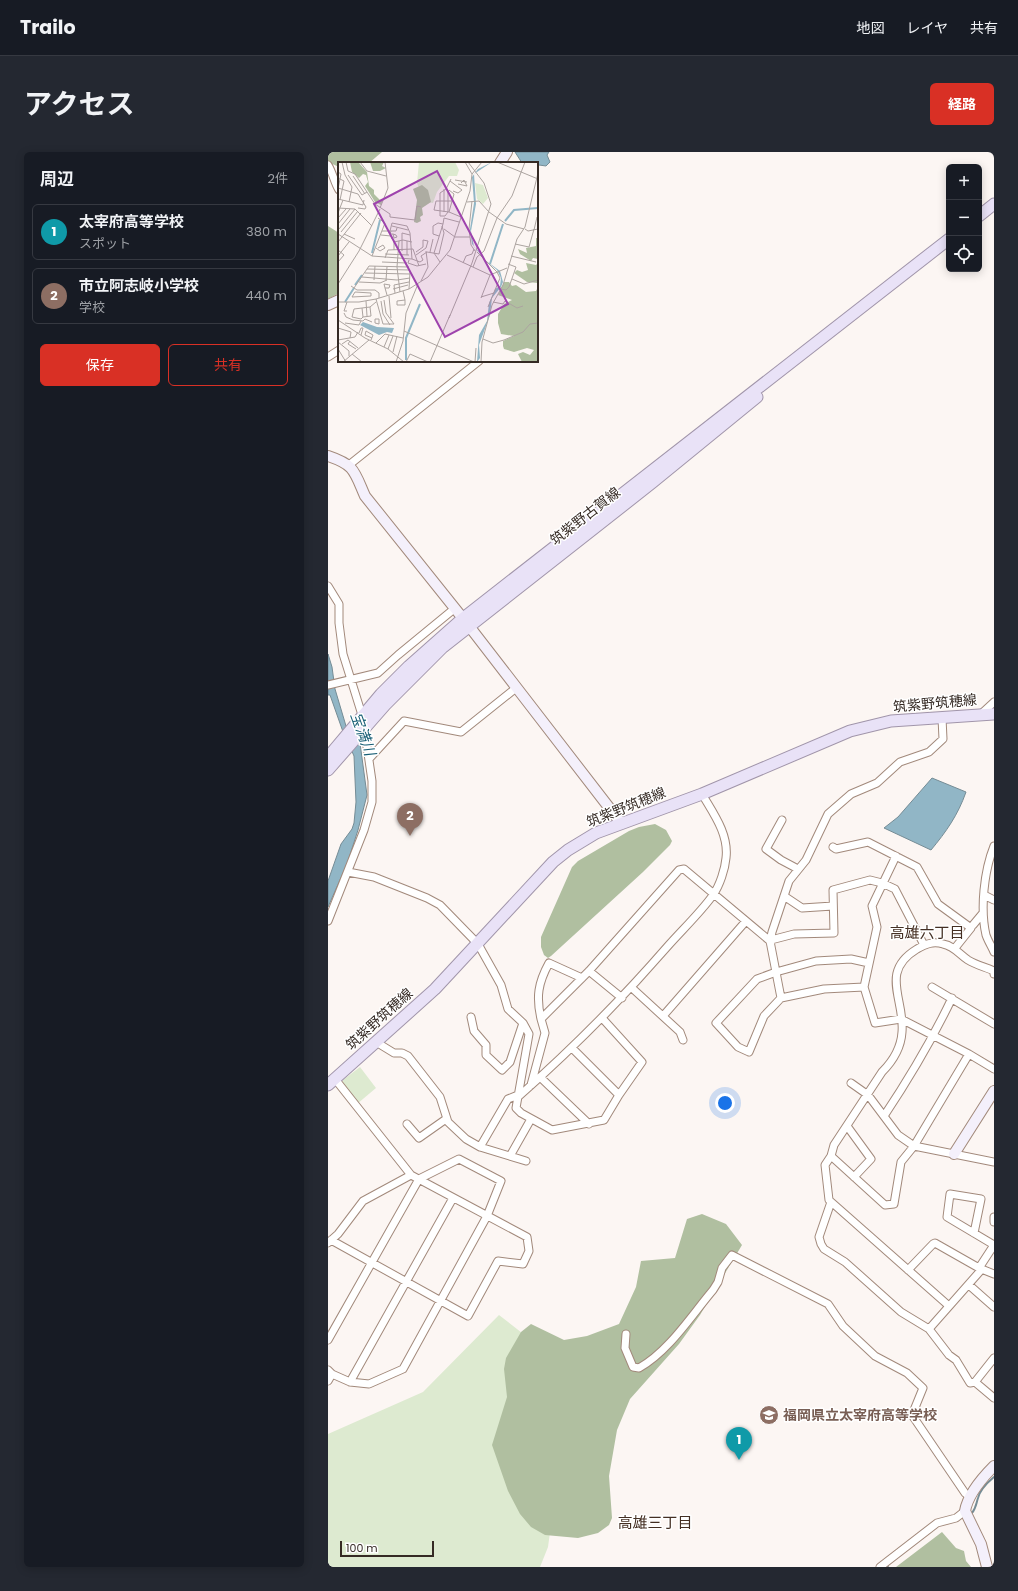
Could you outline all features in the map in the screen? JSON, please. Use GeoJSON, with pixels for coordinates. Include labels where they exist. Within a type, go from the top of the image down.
{"type":"FeatureCollection","features":[{"type":"Feature","properties":{"kind":"main road"},"geometry":{"type":"LineString","coordinates":[[982,214],[994,204]]}},
{"type":"Feature","properties":{"kind":"main road","name":"筑紫野古賀線"},"geometry":{"type":"LineString","coordinates":[[329,769],[358,730],[362,715],[409,666],[714,432],[809,354],[873,297],[946,241]]}},
{"type":"Feature","properties":{"kind":"main road","name":"筑紫野古賀線"},"geometry":{"type":"LineString","coordinates":[[328,757],[385,705],[442,648],[465,622]]}},
{"type":"Feature","properties":{"kind":"main road","name":"筑紫野筑穂線"},"geometry":{"type":"LineString","coordinates":[[331,1082],[435,989],[553,862],[568,850],[596,833],[702,794],[850,731],[891,721],[994,714]]}},
{"type":"Feature","properties":{"kind":"street"},"geometry":{"type":"LineString","coordinates":[[501,162],[507,152]]}},
{"type":"Feature","properties":{"kind":"street"},"geometry":{"type":"LineString","coordinates":[[328,165],[338,188]]}},
{"type":"Feature","properties":{"kind":"street"},"geometry":{"type":"LineString","coordinates":[[328,305],[338,300]]}},
{"type":"Feature","properties":{"kind":"street"},"geometry":{"type":"LineString","coordinates":[[328,357],[338,351]]}},
{"type":"Feature","properties":{"kind":"street"},"geometry":{"type":"LineString","coordinates":[[349,465],[478,362]]}},
{"type":"Feature","properties":{"kind":"street"},"geometry":{"type":"LineString","coordinates":[[328,456],[342,460],[349,465],[356,476],[364,496],[465,622],[621,823]]}},
{"type":"Feature","properties":{"kind":"street"},"geometry":{"type":"LineString","coordinates":[[328,586],[339,604],[339,622],[343,654],[349,680],[362,715]]}},
{"type":"Feature","properties":{"kind":"street"},"geometry":{"type":"LineString","coordinates":[[328,685],[378,673],[398,654],[454,609]]}},
{"type":"Feature","properties":{"kind":"street"},"geometry":{"type":"LineString","coordinates":[[369,759],[404,721],[461,732],[516,688]]}},
{"type":"Feature","properties":{"kind":"street"},"geometry":{"type":"LineString","coordinates":[[981,714],[994,702]]}},
{"type":"Feature","properties":{"kind":"street"},"geometry":{"type":"LineString","coordinates":[[781,998],[770,940],[777,913],[789,881],[806,860],[828,814],[850,794],[877,783],[900,762],[929,752],[943,739],[942,718]]}},
{"type":"Feature","properties":{"kind":"street"},"geometry":{"type":"LineString","coordinates":[[328,921],[364,830],[372,802],[372,781],[366,740],[358,730]]}},
{"type":"Feature","properties":{"kind":"street"},"geometry":{"type":"LineString","coordinates":[[480,1147],[508,1099],[518,1096],[572,1048],[632,988],[714,894],[724,870],[726,846],[721,826],[702,794]]}},
{"type":"Feature","properties":{"kind":"street"},"geometry":{"type":"LineString","coordinates":[[782,820],[766,849],[781,860],[798,869]]}},
{"type":"Feature","properties":{"kind":"street"},"geometry":{"type":"LineString","coordinates":[[832,848],[836,849],[868,842],[918,867],[938,904],[971,928],[955,948]]}},
{"type":"Feature","properties":{"kind":"street"},"geometry":{"type":"LineString","coordinates":[[994,846],[984,895],[983,913],[986,936],[994,952]]}},
{"type":"Feature","properties":{"kind":"street"},"geometry":{"type":"LineString","coordinates":[[896,856],[872,906],[877,927],[864,987],[875,1023],[901,1019],[934,1035],[994,1069]]}},
{"type":"Feature","properties":{"kind":"street"},"geometry":{"type":"LineString","coordinates":[[541,1019],[589,971],[679,870],[684,869],[770,940]]}},
{"type":"Feature","properties":{"kind":"street"},"geometry":{"type":"LineString","coordinates":[[348,872],[374,877],[427,898],[440,905],[478,944],[501,985],[508,1009],[523,1023],[529,1034],[516,1108],[518,1111],[531,1119],[552,1130],[604,1120],[642,1062],[602,1018]]}},
{"type":"Feature","properties":{"kind":"street"},"geometry":{"type":"LineString","coordinates":[[770,940],[794,934],[834,933],[833,890],[870,880],[882,883],[895,889],[924,945]]}},
{"type":"Feature","properties":{"kind":"street"},"geometry":{"type":"LineString","coordinates":[[984,895],[994,900]]}},
{"type":"Feature","properties":{"kind":"street"},"geometry":{"type":"LineString","coordinates":[[784,896],[802,908],[834,906]]}},
{"type":"Feature","properties":{"kind":"street"},"geometry":{"type":"LineString","coordinates":[[973,925],[983,913]]}},
{"type":"Feature","properties":{"kind":"street"},"geometry":{"type":"LineString","coordinates":[[663,1016],[746,921]]}},
{"type":"Feature","properties":{"kind":"street"},"geometry":{"type":"LineString","coordinates":[[986,936],[994,940]]}},
{"type":"Feature","properties":{"kind":"street"},"geometry":{"type":"LineString","coordinates":[[994,972],[968,960],[955,948],[939,943],[924,945],[908,956],[898,969],[895,980],[902,1033],[898,1050],[890,1065],[882,1072],[834,1145],[831,1156],[825,1165],[830,1202],[819,1237],[824,1248],[845,1262],[901,1312],[929,1329],[949,1355],[956,1360],[970,1383],[975,1382],[994,1398]]}},
{"type":"Feature","properties":{"kind":"street"},"geometry":{"type":"LineString","coordinates":[[864,987],[824,989],[781,998],[764,1016],[749,1052],[738,1047],[716,1023],[757,979],[816,961],[851,959],[869,964]]}},
{"type":"Feature","properties":{"kind":"street"},"geometry":{"type":"LineString","coordinates":[[531,1085],[546,1033],[538,1004],[542,976],[549,963],[582,978]]}},
{"type":"Feature","properties":{"kind":"street"},"geometry":{"type":"LineString","coordinates":[[589,971],[622,998]]}},
{"type":"Feature","properties":{"kind":"street"},"geometry":{"type":"LineString","coordinates":[[932,987],[994,1024]]}},
{"type":"Feature","properties":{"kind":"street"},"geometry":{"type":"LineString","coordinates":[[632,988],[680,1032],[683,1040]]}},
{"type":"Feature","properties":{"kind":"street"},"geometry":{"type":"LineString","coordinates":[[884,1116],[910,1078],[934,1035],[952,998]]}},
{"type":"Feature","properties":{"kind":"street"},"geometry":{"type":"LineString","coordinates":[[471,1017],[474,1031],[486,1045],[486,1055],[502,1070],[510,1062],[523,1023]]}},
{"type":"Feature","properties":{"kind":"street"},"geometry":{"type":"LineString","coordinates":[[376,1042],[394,1053],[402,1053],[408,1056],[440,1097],[446,1119],[466,1139],[480,1147],[526,1161]]}},
{"type":"Feature","properties":{"kind":"street"},"geometry":{"type":"LineString","coordinates":[[572,1048],[619,1095]]}},
{"type":"Feature","properties":{"kind":"street"},"geometry":{"type":"LineString","coordinates":[[831,1156],[885,1205],[894,1204],[901,1162],[914,1146],[969,1054]]}},
{"type":"Feature","properties":{"kind":"street"},"geometry":{"type":"LineString","coordinates":[[540,1077],[589,1124]]}},
{"type":"Feature","properties":{"kind":"street"},"geometry":{"type":"LineString","coordinates":[[331,1082],[410,1175],[527,1237],[529,1251],[523,1264],[498,1261],[468,1316],[440,1299],[330,1242],[338,1234],[363,1201],[410,1175]]}},
{"type":"Feature","properties":{"kind":"street"},"geometry":{"type":"LineString","coordinates":[[851,1083],[868,1095],[898,1135],[914,1146],[994,1162]]}},
{"type":"Feature","properties":{"kind":"street"},"geometry":{"type":"LineString","coordinates":[[954,1154],[994,1091]]}},
{"type":"Feature","properties":{"kind":"street"},"geometry":{"type":"LineString","coordinates":[[407,1124],[419,1138],[446,1119]]}},
{"type":"Feature","properties":{"kind":"street"},"geometry":{"type":"LineString","coordinates":[[510,1156],[531,1119]]}},
{"type":"Feature","properties":{"kind":"street"},"geometry":{"type":"LineString","coordinates":[[847,1126],[871,1158],[854,1177]]}},
{"type":"Feature","properties":{"kind":"street"},"geometry":{"type":"LineString","coordinates":[[328,1340],[419,1179],[459,1159],[501,1181],[487,1216],[403,1368],[369,1384],[350,1382],[330,1372],[328,1381]]}},
{"type":"Feature","properties":{"kind":"street"},"geometry":{"type":"LineString","coordinates":[[929,1329],[969,1285],[994,1245],[974,1234],[947,1217],[950,1194],[981,1199],[974,1234]]}},
{"type":"Feature","properties":{"kind":"street"},"geometry":{"type":"LineString","coordinates":[[350,1382],[453,1198]]}},
{"type":"Feature","properties":{"kind":"street"},"geometry":{"type":"LineString","coordinates":[[830,1202],[949,1306]]}},
{"type":"Feature","properties":{"kind":"street"},"geometry":{"type":"LineString","coordinates":[[994,1216],[994,1222]]}},
{"type":"Feature","properties":{"kind":"street"},"geometry":{"type":"LineString","coordinates":[[908,1270],[932,1244],[935,1243],[980,1269],[994,1274]]}},
{"type":"Feature","properties":{"kind":"street"},"geometry":{"type":"LineString","coordinates":[[626,1334],[625,1348],[632,1367],[639,1368],[650,1362],[667,1346],[713,1290],[718,1282],[722,1268],[732,1255],[828,1304],[843,1326],[875,1356],[907,1373],[923,1388],[912,1415],[965,1493],[970,1497]]}},
{"type":"Feature","properties":{"kind":"street"},"geometry":{"type":"LineString","coordinates":[[969,1285],[994,1307]]}},
{"type":"Feature","properties":{"kind":"street"},"geometry":{"type":"LineString","coordinates":[[975,1382],[994,1358]]}},
{"type":"Feature","properties":{"kind":"street"},"geometry":{"type":"LineString","coordinates":[[880,1567],[937,1523],[956,1518],[965,1511],[970,1497],[983,1477],[994,1466]]}},
{"type":"Feature","properties":{"kind":"street"},"geometry":{"type":"LineString","coordinates":[[965,1511],[981,1544],[987,1567]]}},
{"type":"Feature","properties":{"kind":"green space"},"geometry":{"type":"Polygon","coordinates":[[[328,152],[382,152],[370,162],[338,162],[338,167],[328,162],[328,152]]]}},
{"type":"Feature","properties":{"kind":"green space"},"geometry":{"type":"Polygon","coordinates":[[[328,226],[338,232],[338,294],[328,299],[328,226]]]}},
{"type":"Feature","properties":{"kind":"green space"},"geometry":{"type":"Polygon","coordinates":[[[655,824],[666,830],[672,841],[670,845],[643,872],[551,956],[548,958],[544,955],[541,947],[541,937],[572,867],[578,861],[629,831],[639,827],[655,824]]]}},
{"type":"Feature","properties":{"kind":"green space"},"geometry":{"type":"Polygon","coordinates":[[[360,1067],[376,1088],[357,1104],[342,1086],[343,1080],[360,1067]]]}},
{"type":"Feature","properties":{"kind":"green space"},"geometry":{"type":"Polygon","coordinates":[[[702,1214],[726,1224],[742,1245],[700,1315],[679,1344],[630,1399],[617,1430],[609,1476],[612,1518],[609,1525],[598,1533],[578,1538],[545,1535],[531,1527],[520,1514],[508,1491],[492,1445],[507,1397],[504,1369],[506,1358],[521,1332],[531,1324],[564,1340],[587,1336],[619,1324],[636,1287],[641,1261],[675,1258],[687,1219],[702,1214]]]}},
{"type":"Feature","properties":{"kind":"green space"},"geometry":{"type":"Polygon","coordinates":[[[499,1315],[572,1372],[548,1547],[540,1567],[328,1567],[328,1434],[423,1392],[499,1315]]]}},
{"type":"Feature","properties":{"kind":"green space"},"geometry":{"type":"Polygon","coordinates":[[[942,1532],[956,1548],[964,1551],[966,1561],[971,1567],[896,1567],[942,1532]]]}},
{"type":"Feature","properties":{"kind":"water"},"geometry":{"type":"Polygon","coordinates":[[[515,152],[549,152],[547,155],[550,162],[546,166],[539,165],[538,166],[538,162],[521,162],[515,152]]]}},
{"type":"Feature","properties":{"kind":"water"},"geometry":{"type":"Polygon","coordinates":[[[328,654],[332,667],[335,689],[346,726],[360,743],[367,795],[347,864],[328,907],[328,881],[341,844],[352,829],[356,802],[354,756],[342,729],[330,695],[328,695],[328,654]]]}},
{"type":"Feature","properties":{"kind":"water"},"geometry":{"type":"Polygon","coordinates":[[[932,778],[966,792],[951,823],[931,850],[884,828],[898,817],[932,778]]]}},
{"type":"Feature","properties":{"kind":"waterway"},"geometry":{"type":"LineString","coordinates":[[972,1513],[980,1492],[994,1477]]}},
{"type":"Feature","properties":{"kind":"place","name":"市立阿志岐小学校"},"geometry":{"type":"Point","coordinates":[410,836]}},
{"type":"Feature","properties":{"kind":"place","name":"福岡県立太宰府高等学校"},"geometry":{"type":"Point","coordinates":[769,1415]}},
{"type":"Feature","properties":{"kind":"place","name":"太宰府高等学校"},"geometry":{"type":"Point","coordinates":[739,1460]}},
{"type":"Feature","properties":{"kind":"district","name":"高雄六丁目"},"geometry":{"type":"Point","coordinates":[927,933]}},
{"type":"Feature","properties":{"kind":"district","name":"高雄三丁目"},"geometry":{"type":"Point","coordinates":[655,1523]}},
{"type":"Feature","properties":{"kind":"water label","name":"宝満川"},"geometry":{"type":"Point","coordinates":[363,734]}}]}
